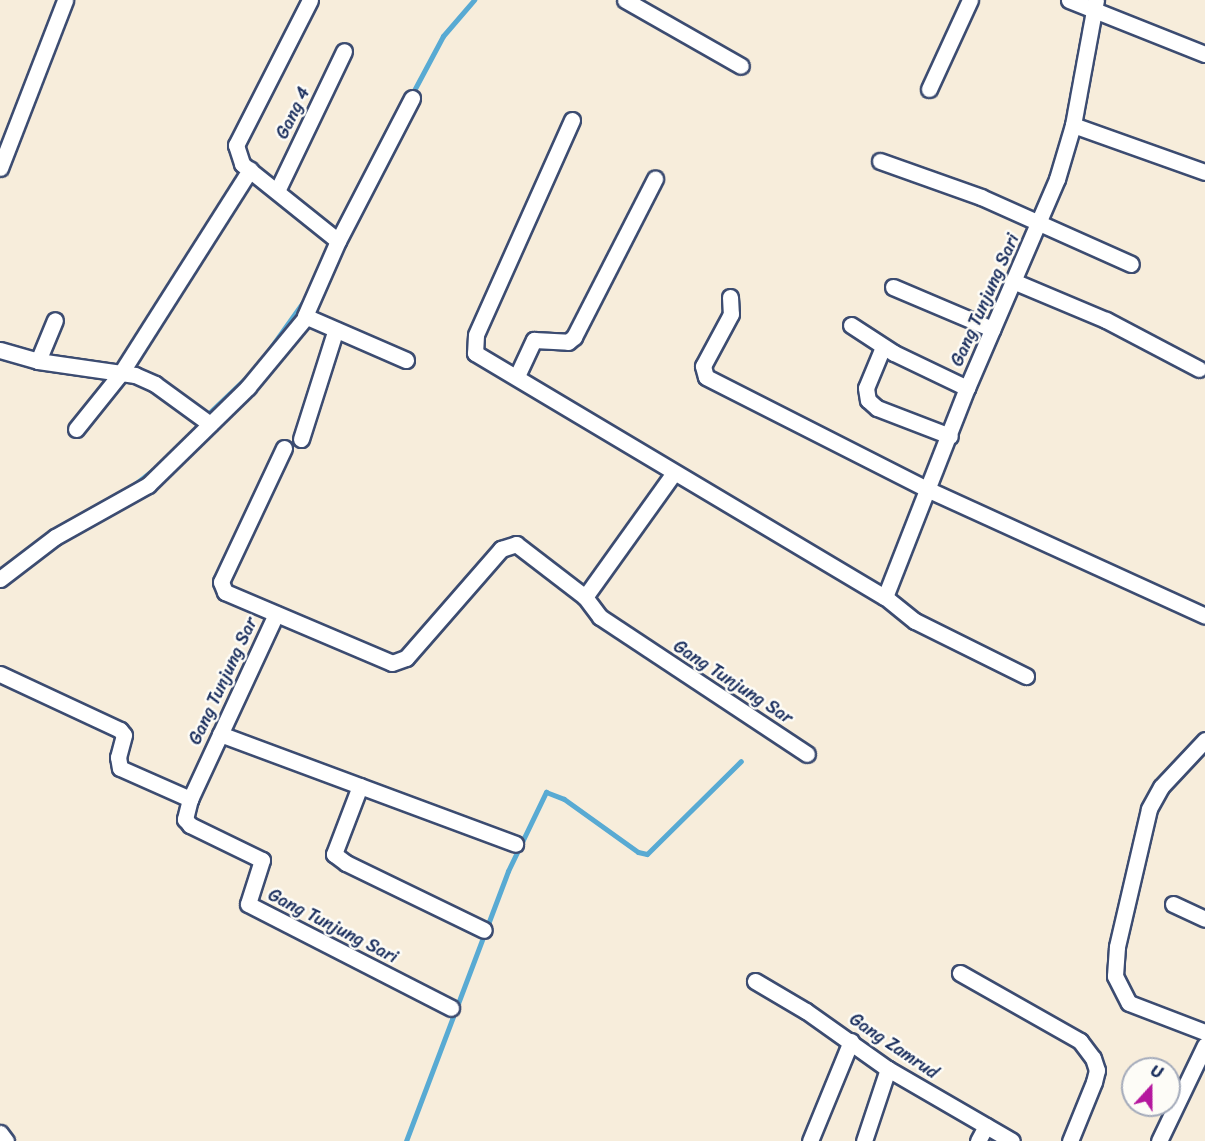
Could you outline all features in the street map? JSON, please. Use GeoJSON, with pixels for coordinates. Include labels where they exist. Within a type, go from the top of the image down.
{"type":"FeatureCollection","features":[{"type":"Feature","properties":{"kind":"street"},"geometry":{"type":"LineString","coordinates":[[0,168],[65,0]]}},
{"type":"Feature","properties":{"kind":"street"},"geometry":{"type":"LineString","coordinates":[[310,0],[239,134],[237,156],[250,170],[338,241]]}},
{"type":"Feature","properties":{"kind":"street"},"geometry":{"type":"LineString","coordinates":[[626,0],[741,66]]}},
{"type":"Feature","properties":{"kind":"street"},"geometry":{"type":"LineString","coordinates":[[929,89],[970,0]]}},
{"type":"Feature","properties":{"kind":"street"},"geometry":{"type":"LineString","coordinates":[[1069,0],[1094,6],[1205,54]]}},
{"type":"Feature","properties":{"kind":"street","name":"Gang Tunjung Sari"},"geometry":{"type":"LineString","coordinates":[[885,597],[968,388],[1040,222],[1073,125],[1094,6]]}},
{"type":"Feature","properties":{"kind":"street","name":"Gang 4"},"geometry":{"type":"LineString","coordinates":[[277,191],[344,51]]}},
{"type":"Feature","properties":{"kind":"street"},"geometry":{"type":"LineString","coordinates":[[0,579],[55,537],[148,485],[248,387],[305,318],[338,241],[412,98]]}},
{"type":"Feature","properties":{"kind":"street"},"geometry":{"type":"LineString","coordinates":[[572,120],[476,335],[474,349],[482,359],[517,376],[673,474],[885,597],[915,621],[1026,676]]}},
{"type":"Feature","properties":{"kind":"street"},"geometry":{"type":"LineString","coordinates":[[1073,125],[1205,172]]}},
{"type":"Feature","properties":{"kind":"street"},"geometry":{"type":"LineString","coordinates":[[880,161],[1040,222],[1131,264]]}},
{"type":"Feature","properties":{"kind":"street"},"geometry":{"type":"LineString","coordinates":[[76,429],[121,373],[250,170]]}},
{"type":"Feature","properties":{"kind":"street"},"geometry":{"type":"LineString","coordinates":[[517,376],[534,340],[568,342],[574,337],[655,179]]}},
{"type":"Feature","properties":{"kind":"street"},"geometry":{"type":"LineString","coordinates":[[1013,281],[1114,324],[1199,369]]}},
{"type":"Feature","properties":{"kind":"street"},"geometry":{"type":"LineString","coordinates":[[893,287],[993,329]]}},
{"type":"Feature","properties":{"kind":"street"},"geometry":{"type":"LineString","coordinates":[[730,297],[731,314],[704,366],[706,377],[929,490],[1205,616]]}},
{"type":"Feature","properties":{"kind":"street"},"geometry":{"type":"LineString","coordinates":[[305,318],[406,360]]}},
{"type":"Feature","properties":{"kind":"street"},"geometry":{"type":"LineString","coordinates":[[38,362],[55,320]]}},
{"type":"Feature","properties":{"kind":"street"},"geometry":{"type":"LineString","coordinates":[[851,325],[873,336],[883,347],[968,388]]}},
{"type":"Feature","properties":{"kind":"street"},"geometry":{"type":"LineString","coordinates":[[301,439],[334,332]]}},
{"type":"Feature","properties":{"kind":"street"},"geometry":{"type":"LineString","coordinates":[[883,347],[866,388],[868,400],[877,408],[950,436]]}},
{"type":"Feature","properties":{"kind":"street"},"geometry":{"type":"LineString","coordinates":[[0,351],[38,362],[121,373],[150,381],[210,424]]}},
{"type":"Feature","properties":{"kind":"street"},"geometry":{"type":"LineString","coordinates":[[276,614],[220,587],[284,448]]}},
{"type":"Feature","properties":{"kind":"street"},"geometry":{"type":"LineString","coordinates":[[585,597],[673,474]]}},
{"type":"Feature","properties":{"kind":"street","name":"Gang Tunjung Sar"},"geometry":{"type":"LineString","coordinates":[[253,855],[189,825],[184,814],[276,614],[383,662],[399,662],[406,658],[501,549],[516,544],[585,597],[600,617],[807,754]]}},
{"type":"Feature","properties":{"kind":"street"},"geometry":{"type":"LineString","coordinates":[[0,674],[120,730],[124,735],[118,757],[120,768],[190,798]]}},
{"type":"Feature","properties":{"kind":"street"},"geometry":{"type":"LineString","coordinates":[[220,734],[515,844]]}},
{"type":"Feature","properties":{"kind":"street"},"geometry":{"type":"LineString","coordinates":[[1205,740],[1161,787],[1149,809],[1117,947],[1115,976],[1129,1003],[1205,1032]]}},
{"type":"Feature","properties":{"kind":"street"},"geometry":{"type":"LineString","coordinates":[[360,786],[335,846],[338,859],[484,930]]}},
{"type":"Feature","properties":{"kind":"street","name":"Gang Tunjung Sari"},"geometry":{"type":"LineString","coordinates":[[253,855],[262,860],[262,870],[248,904],[451,1008]]}},
{"type":"Feature","properties":{"kind":"street"},"geometry":{"type":"LineString","coordinates":[[1173,904],[1205,919]]}},
{"type":"Feature","properties":{"kind":"street"},"geometry":{"type":"LineString","coordinates":[[960,973],[1080,1041],[1093,1058],[1097,1070],[1094,1082],[1070,1141]]}},
{"type":"Feature","properties":{"kind":"street","name":"Gang Zamrud"},"geometry":{"type":"LineString","coordinates":[[755,981],[851,1041],[888,1069],[1012,1141]]}},
{"type":"Feature","properties":{"kind":"street"},"geometry":{"type":"LineString","coordinates":[[810,1141],[851,1041]]}},
{"type":"Feature","properties":{"kind":"street"},"geometry":{"type":"LineString","coordinates":[[1159,1141],[1205,1045]]}},
{"type":"Feature","properties":{"kind":"street"},"geometry":{"type":"LineString","coordinates":[[864,1141],[888,1069]]}},
{"type":"Feature","properties":{"kind":"street"},"geometry":{"type":"LineString","coordinates":[[978,1141],[986,1126]]}},
{"type":"Feature","properties":{"kind":"street"},"geometry":{"type":"LineString","coordinates":[[0,1133],[6,1141]]}},
{"type":"Feature","properties":{"kind":"waterway"},"geometry":{"type":"LineString","coordinates":[[411,96],[443,36],[474,0]]}},
{"type":"Feature","properties":{"kind":"waterway"},"geometry":{"type":"LineString","coordinates":[[269,350],[303,302]]}},
{"type":"Feature","properties":{"kind":"waterway"},"geometry":{"type":"LineString","coordinates":[[210,412],[250,374]]}},
{"type":"Feature","properties":{"kind":"waterway"},"geometry":{"type":"LineString","coordinates":[[135,484],[153,470]]}},
{"type":"Feature","properties":{"kind":"waterway"},"geometry":{"type":"LineString","coordinates":[[406,1141],[508,871],[546,792],[564,799],[638,852],[647,854],[741,761]]}}]}
